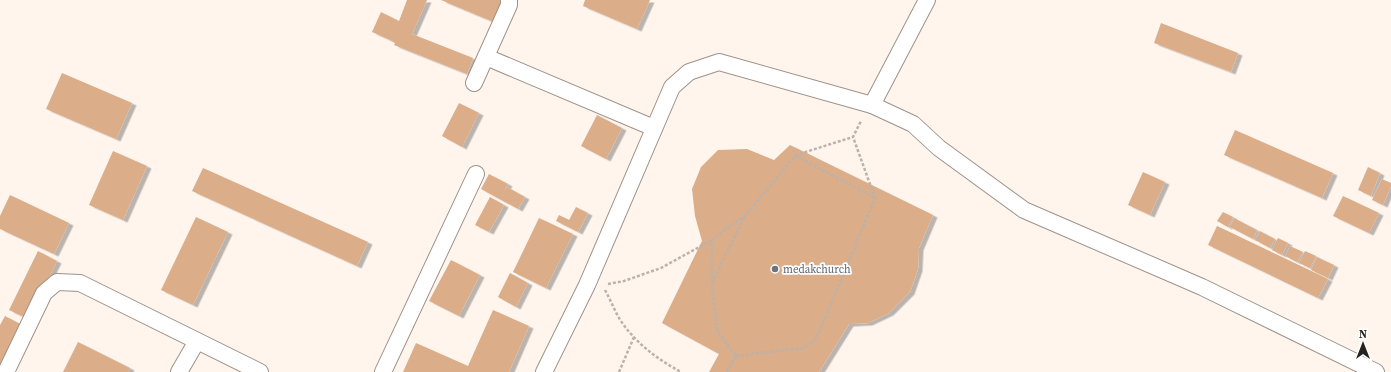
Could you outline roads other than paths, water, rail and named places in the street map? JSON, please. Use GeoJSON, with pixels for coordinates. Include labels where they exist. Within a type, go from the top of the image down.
{"type":"FeatureCollection","features":[{"type":"Feature","properties":{"kind":"street"},"geometry":{"type":"LineString","coordinates":[[474,83],[509,5],[509,0]]}},
{"type":"Feature","properties":{"kind":"street"},"geometry":{"type":"LineString","coordinates":[[872,105],[927,0]]}},
{"type":"Feature","properties":{"kind":"street"},"geometry":{"type":"LineString","coordinates":[[486,57],[654,128]]}},
{"type":"Feature","properties":{"kind":"street"},"geometry":{"type":"LineString","coordinates":[[544,372],[587,285],[672,87],[689,72],[719,62],[872,105],[913,124],[939,148],[1024,210],[1202,287],[1375,372]]}},
{"type":"Feature","properties":{"kind":"street"},"geometry":{"type":"LineString","coordinates":[[383,372],[476,174]]}},
{"type":"Feature","properties":{"kind":"street"},"geometry":{"type":"LineString","coordinates":[[6,372],[44,293],[57,282],[80,282],[260,372]]}},
{"type":"Feature","properties":{"kind":"street"},"geometry":{"type":"LineString","coordinates":[[179,372],[197,340]]}},
{"type":"Feature","properties":{"kind":"place","name":"medakchurch"},"geometry":{"type":"Point","coordinates":[775,269]}}]}
